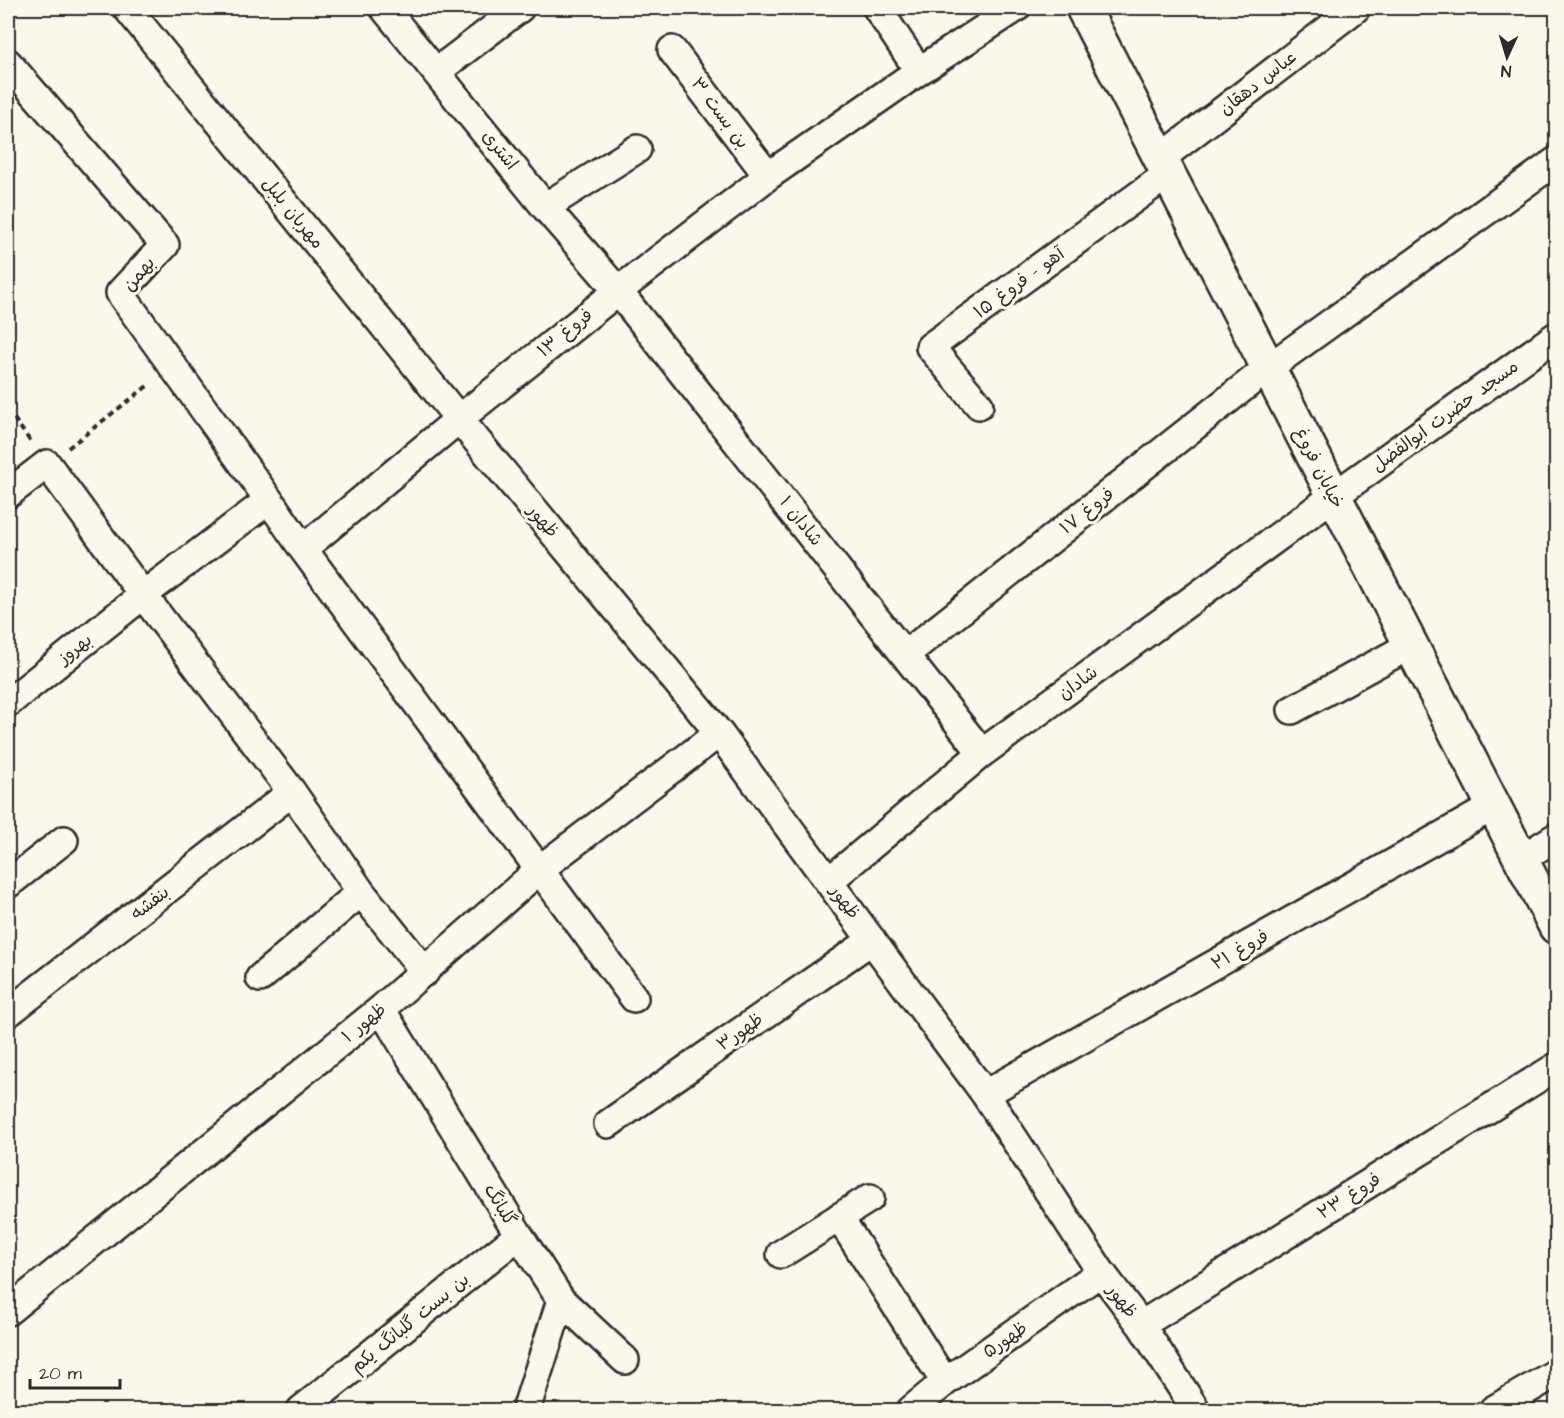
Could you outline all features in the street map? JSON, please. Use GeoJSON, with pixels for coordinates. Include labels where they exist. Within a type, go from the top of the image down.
{"type":"FeatureCollection","features":[{"type":"Feature","properties":{"kind":"street","name":"مهربان بلبل"},"geometry":{"type":"LineString","coordinates":[[127,8],[459,419]]}},
{"type":"Feature","properties":{"kind":"street","name":"اشتری"},"geometry":{"type":"LineString","coordinates":[[384,8],[545,207],[618,291]]}},
{"type":"Feature","properties":{"kind":"street"},"geometry":{"type":"LineString","coordinates":[[436,72],[520,8]]}},
{"type":"Feature","properties":{"kind":"street"},"geometry":{"type":"LineString","coordinates":[[877,8],[919,71]]}},
{"type":"Feature","properties":{"kind":"street","name":"فروغ ۱۳"},"geometry":{"type":"LineString","coordinates":[[303,549],[618,291],[768,176],[919,71],[1016,8]]}},
{"type":"Feature","properties":{"kind":"street","name":"خیابان فروغ"},"geometry":{"type":"LineString","coordinates":[[1083,8],[1557,927]]}},
{"type":"Feature","properties":{"kind":"street","name":"عباس دهقان"},"geometry":{"type":"LineString","coordinates":[[1164,166],[1356,8]]}},
{"type":"Feature","properties":{"kind":"street","name":"بن بست ۳"},"geometry":{"type":"LineString","coordinates":[[672,50],[768,176]]}},
{"type":"Feature","properties":{"kind":"street","name":"بهمن"},"geometry":{"type":"LineString","coordinates":[[8,63],[165,245],[120,293],[269,500]]}},
{"type":"Feature","properties":{"kind":"street"},"geometry":{"type":"LineString","coordinates":[[545,207],[637,148]]}},
{"type":"Feature","properties":{"kind":"street","name":"فروغ ۱۷"},"geometry":{"type":"LineString","coordinates":[[906,654],[1268,368],[1557,161]]}},
{"type":"Feature","properties":{"kind":"street","name":"آهو - فروغ ۱۵"},"geometry":{"type":"LineString","coordinates":[[979,405],[930,346],[1164,166]]}},
{"type":"Feature","properties":{"kind":"street","name":"شادان ۱"},"geometry":{"type":"LineString","coordinates":[[618,291],[982,753]]}},
{"type":"Feature","properties":{"kind":"street","name":"مسجد حضرت ابوالفضل"},"geometry":{"type":"LineString","coordinates":[[1334,496],[1557,336]]}},
{"type":"Feature","properties":{"kind":"street","name":"ظهور"},"geometry":{"type":"LineString","coordinates":[[459,419],[718,733],[829,881],[985,1095],[1101,1272],[1141,1325],[1196,1410]]}},
{"type":"Feature","properties":{"kind":"street"},"geometry":{"type":"LineString","coordinates":[[8,494],[47,464],[292,792],[361,892],[425,972]]}},
{"type":"Feature","properties":{"kind":"street","name":"شادان"},"geometry":{"type":"LineString","coordinates":[[829,881],[982,753],[1334,496]]}},
{"type":"Feature","properties":{"kind":"street"},"geometry":{"type":"LineString","coordinates":[[143,595],[269,500],[634,998]]}},
{"type":"Feature","properties":{"kind":"street","name":"بهروز"},"geometry":{"type":"LineString","coordinates":[[8,703],[143,595]]}},
{"type":"Feature","properties":{"kind":"street"},"geometry":{"type":"LineString","coordinates":[[1292,710],[1411,645]]}},
{"type":"Feature","properties":{"kind":"street","name":"ظهور ۱"},"geometry":{"type":"LineString","coordinates":[[8,1311],[381,1009],[540,869],[718,733]]}},
{"type":"Feature","properties":{"kind":"street","name":"بنفشه"},"geometry":{"type":"LineString","coordinates":[[8,1013],[292,792]]}},
{"type":"Feature","properties":{"kind":"street","name":"فروغ ۲۱"},"geometry":{"type":"LineString","coordinates":[[985,1095],[1494,806]]}},
{"type":"Feature","properties":{"kind":"street"},"geometry":{"type":"LineString","coordinates":[[1521,859],[1557,837]]}},
{"type":"Feature","properties":{"kind":"street"},"geometry":{"type":"LineString","coordinates":[[8,884],[64,840]]}},
{"type":"Feature","properties":{"kind":"street"},"geometry":{"type":"LineString","coordinates":[[260,978],[361,892]]}},
{"type":"Feature","properties":{"kind":"street","name":"ظهور۳"},"geometry":{"type":"LineString","coordinates":[[608,1124],[872,940]]}},
{"type":"Feature","properties":{"kind":"street","name":"گلبانگ"},"geometry":{"type":"LineString","coordinates":[[381,1009],[561,1300],[625,1360]]}},
{"type":"Feature","properties":{"kind":"street","name":"فروغ ۲۳"},"geometry":{"type":"LineString","coordinates":[[1141,1325],[1557,1067]]}},
{"type":"Feature","properties":{"kind":"street"},"geometry":{"type":"LineString","coordinates":[[781,1254],[870,1198]]}},
{"type":"Feature","properties":{"kind":"street"},"geometry":{"type":"LineString","coordinates":[[839,1217],[945,1382]]}},
{"type":"Feature","properties":{"kind":"street","name":"بن بست گلبانگ یکم"},"geometry":{"type":"LineString","coordinates":[[301,1410],[519,1235]]}},
{"type":"Feature","properties":{"kind":"street","name":"ظهور۵"},"geometry":{"type":"LineString","coordinates":[[911,1410],[945,1382],[1101,1272]]}},
{"type":"Feature","properties":{"kind":"street"},"geometry":{"type":"LineString","coordinates":[[526,1410],[561,1300]]}},
{"type":"Feature","properties":{"kind":"street"},"geometry":{"type":"LineString","coordinates":[[1493,1410],[1557,1373]]}},
{"type":"Feature","properties":{"kind":"path"},"geometry":{"type":"LineString","coordinates":[[8,410],[47,464],[172,366]]}}]}
